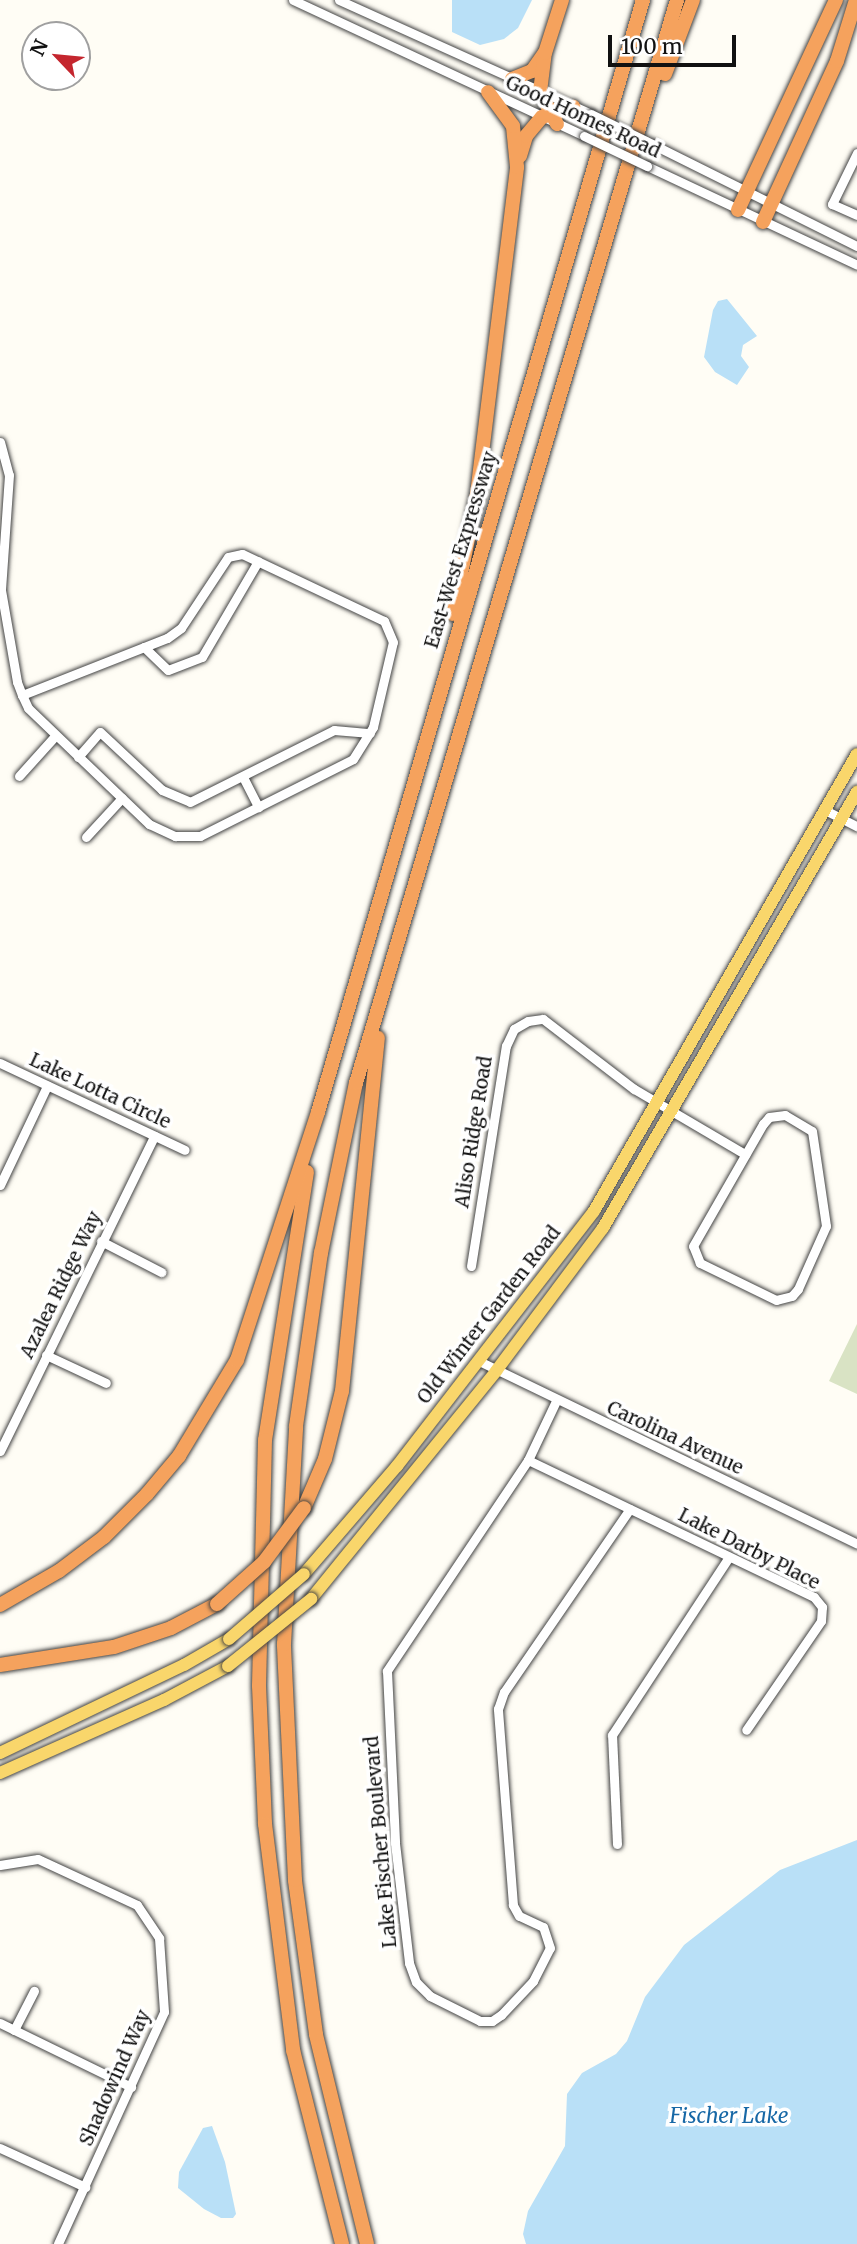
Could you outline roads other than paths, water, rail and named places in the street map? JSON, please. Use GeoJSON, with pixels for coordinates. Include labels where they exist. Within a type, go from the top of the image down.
{"type":"FeatureCollection","features":[{"type":"Feature","properties":{"kind":"highway"},"geometry":{"type":"LineString","coordinates":[[549,118],[540,92],[545,53],[562,0]]}},
{"type":"Feature","properties":{"kind":"highway","name":"East-West Expressway"},"geometry":{"type":"LineString","coordinates":[[318,1112],[643,0]]}},
{"type":"Feature","properties":{"kind":"highway"},"geometry":{"type":"LineString","coordinates":[[368,2244],[316,2034],[295,1880],[284,1644],[296,1426],[321,1253],[356,1083],[627,177],[677,0]]}},
{"type":"Feature","properties":{"kind":"highway"},"geometry":{"type":"LineString","coordinates":[[627,177],[692,0]]}},
{"type":"Feature","properties":{"kind":"highway"},"geometry":{"type":"LineString","coordinates":[[738,210],[836,0]]}},
{"type":"Feature","properties":{"kind":"highway"},"geometry":{"type":"LineString","coordinates":[[763,222],[850,29],[856,0]]}},
{"type":"Feature","properties":{"kind":"highway"},"geometry":{"type":"LineString","coordinates":[[512,79],[532,71],[545,53]]}},
{"type":"Feature","properties":{"kind":"highway"},"geometry":{"type":"LineString","coordinates":[[488,92],[513,126],[517,167]]}},
{"type":"Feature","properties":{"kind":"highway"},"geometry":{"type":"LineString","coordinates":[[451,653],[449,634],[477,494],[517,167],[526,135],[549,118],[573,107]]}},
{"type":"Feature","properties":{"kind":"highway"},"geometry":{"type":"LineString","coordinates":[[0,1665],[114,1647],[171,1628],[217,1604],[264,1562],[304,1508],[325,1459],[342,1391],[370,1087],[395,954]]}},
{"type":"Feature","properties":{"kind":"highway"},"geometry":{"type":"LineString","coordinates":[[0,1605],[59,1571],[104,1537],[148,1494],[194,1433],[237,1360],[318,1112]]}},
{"type":"Feature","properties":{"kind":"highway"},"geometry":{"type":"LineString","coordinates":[[318,1112],[265,1440],[259,1686],[265,1824],[293,2050],[341,2244]]}},
{"type":"Feature","properties":{"kind":"main road","name":"Old Winter Garden Road"},"geometry":{"type":"LineString","coordinates":[[0,1753],[184,1665],[229,1639],[304,1574],[354,1520],[594,1211],[857,754]]}},
{"type":"Feature","properties":{"kind":"main road","name":"Old Winter Garden Road"},"geometry":{"type":"LineString","coordinates":[[0,1773],[164,1700],[228,1666],[311,1599],[496,1371],[603,1228],[857,792]]}},
{"type":"Feature","properties":{"kind":"street","name":"Good Homes Road"},"geometry":{"type":"LineString","coordinates":[[293,0],[857,265]]}},
{"type":"Feature","properties":{"kind":"street","name":"Good Homes Road"},"geometry":{"type":"LineString","coordinates":[[339,0],[591,114],[857,246]]}},
{"type":"Feature","properties":{"kind":"street"},"geometry":{"type":"LineString","coordinates":[[857,153],[832,204],[857,215]]}},
{"type":"Feature","properties":{"kind":"street"},"geometry":{"type":"LineString","coordinates":[[0,442],[9,475],[1,590],[22,695],[28,708],[55,736],[149,824],[175,836],[200,836],[354,759],[370,733],[391,632],[384,621],[242,554],[228,557],[181,628],[144,647],[22,695]]}},
{"type":"Feature","properties":{"kind":"street"},"geometry":{"type":"LineString","coordinates":[[144,647],[168,670],[202,657],[258,561]]}},
{"type":"Feature","properties":{"kind":"street"},"geometry":{"type":"LineString","coordinates":[[78,757],[100,732],[162,790],[184,801],[202,798],[334,730],[370,733]]}},
{"type":"Feature","properties":{"kind":"street"},"geometry":{"type":"LineString","coordinates":[[19,776],[55,736]]}},
{"type":"Feature","properties":{"kind":"street"},"geometry":{"type":"LineString","coordinates":[[243,777],[258,807]]}},
{"type":"Feature","properties":{"kind":"street"},"geometry":{"type":"LineString","coordinates":[[86,837],[122,798]]}},
{"type":"Feature","properties":{"kind":"street"},"geometry":{"type":"LineString","coordinates":[[825,810],[857,826]]}},
{"type":"Feature","properties":{"kind":"street","name":"Aliso Ridge Road"},"geometry":{"type":"LineString","coordinates":[[471,1265],[490,1127],[506,1046],[514,1029],[543,1019],[658,1103],[745,1154]]}},
{"type":"Feature","properties":{"kind":"street","name":"Lake Lotta Circle"},"geometry":{"type":"LineString","coordinates":[[0,1063],[185,1150]]}},
{"type":"Feature","properties":{"kind":"street"},"geometry":{"type":"LineString","coordinates":[[0,1185],[47,1086]]}},
{"type":"Feature","properties":{"kind":"street"},"geometry":{"type":"LineString","coordinates":[[777,1114],[806,1126],[815,1140],[817,1186],[826,1226],[798,1289],[785,1300],[700,1263],[694,1255],[697,1235],[745,1154],[763,1124],[777,1114]]}},
{"type":"Feature","properties":{"kind":"street","name":"Azalea Ridge Way"},"geometry":{"type":"LineString","coordinates":[[0,1451],[154,1136]]}},
{"type":"Feature","properties":{"kind":"street"},"geometry":{"type":"LineString","coordinates":[[101,1241],[160,1272]]}},
{"type":"Feature","properties":{"kind":"street"},"geometry":{"type":"LineString","coordinates":[[46,1355],[106,1383]]}},
{"type":"Feature","properties":{"kind":"street","name":"Carolina Avenue"},"geometry":{"type":"LineString","coordinates":[[479,1361],[556,1401],[857,1544]]}},
{"type":"Feature","properties":{"kind":"street","name":"Lake Fischer Boulevard"},"geometry":{"type":"LineString","coordinates":[[556,1401],[528,1460],[387,1671],[395,1843],[409,1963],[416,1982],[430,1996],[480,2021],[492,2021],[501,2015],[533,1981],[550,1948],[543,1927],[519,1916],[513,1905],[498,1709],[504,1692],[630,1509]]}},
{"type":"Feature","properties":{"kind":"street","name":"Lake Darby Place"},"geometry":{"type":"LineString","coordinates":[[528,1460],[814,1597],[822,1607],[821,1621],[746,1730]]}},
{"type":"Feature","properties":{"kind":"street"},"geometry":{"type":"LineString","coordinates":[[617,1844],[612,1735],[729,1557]]}},
{"type":"Feature","properties":{"kind":"street","name":"Shadowind Way"},"geometry":{"type":"LineString","coordinates":[[0,1865],[38,1859],[137,1905],[151,1920],[159,1938],[164,2012],[58,2244]]}},
{"type":"Feature","properties":{"kind":"street"},"geometry":{"type":"LineString","coordinates":[[14,2030],[34,1991]]}},
{"type":"Feature","properties":{"kind":"street"},"geometry":{"type":"LineString","coordinates":[[0,2023],[131,2087]]}},
{"type":"Feature","properties":{"kind":"street"},"geometry":{"type":"LineString","coordinates":[[0,2148],[85,2187]]}},
{"type":"Feature","properties":{"kind":"water"},"geometry":{"type":"Polygon","coordinates":[[[452,0],[532,0],[518,28],[504,39],[480,45],[452,32],[452,0]]]}},
{"type":"Feature","properties":{"kind":"water"},"geometry":{"type":"Polygon","coordinates":[[[727,299],[757,336],[743,345],[741,356],[749,367],[737,385],[715,372],[704,357],[713,310],[718,301],[727,299]]]}},
{"type":"Feature","properties":{"kind":"water","name":"Fischer Lake"},"geometry":{"type":"Polygon","coordinates":[[[857,1840],[857,2244],[526,2244],[523,2234],[528,2211],[565,2146],[567,2094],[582,2073],[616,2054],[627,2041],[645,1997],[684,1945],[780,1870],[857,1840]]]}},
{"type":"Feature","properties":{"kind":"water"},"geometry":{"type":"Polygon","coordinates":[[[212,2126],[225,2162],[236,2214],[233,2218],[221,2218],[204,2209],[178,2188],[179,2172],[203,2128],[212,2126]]]}}]}
